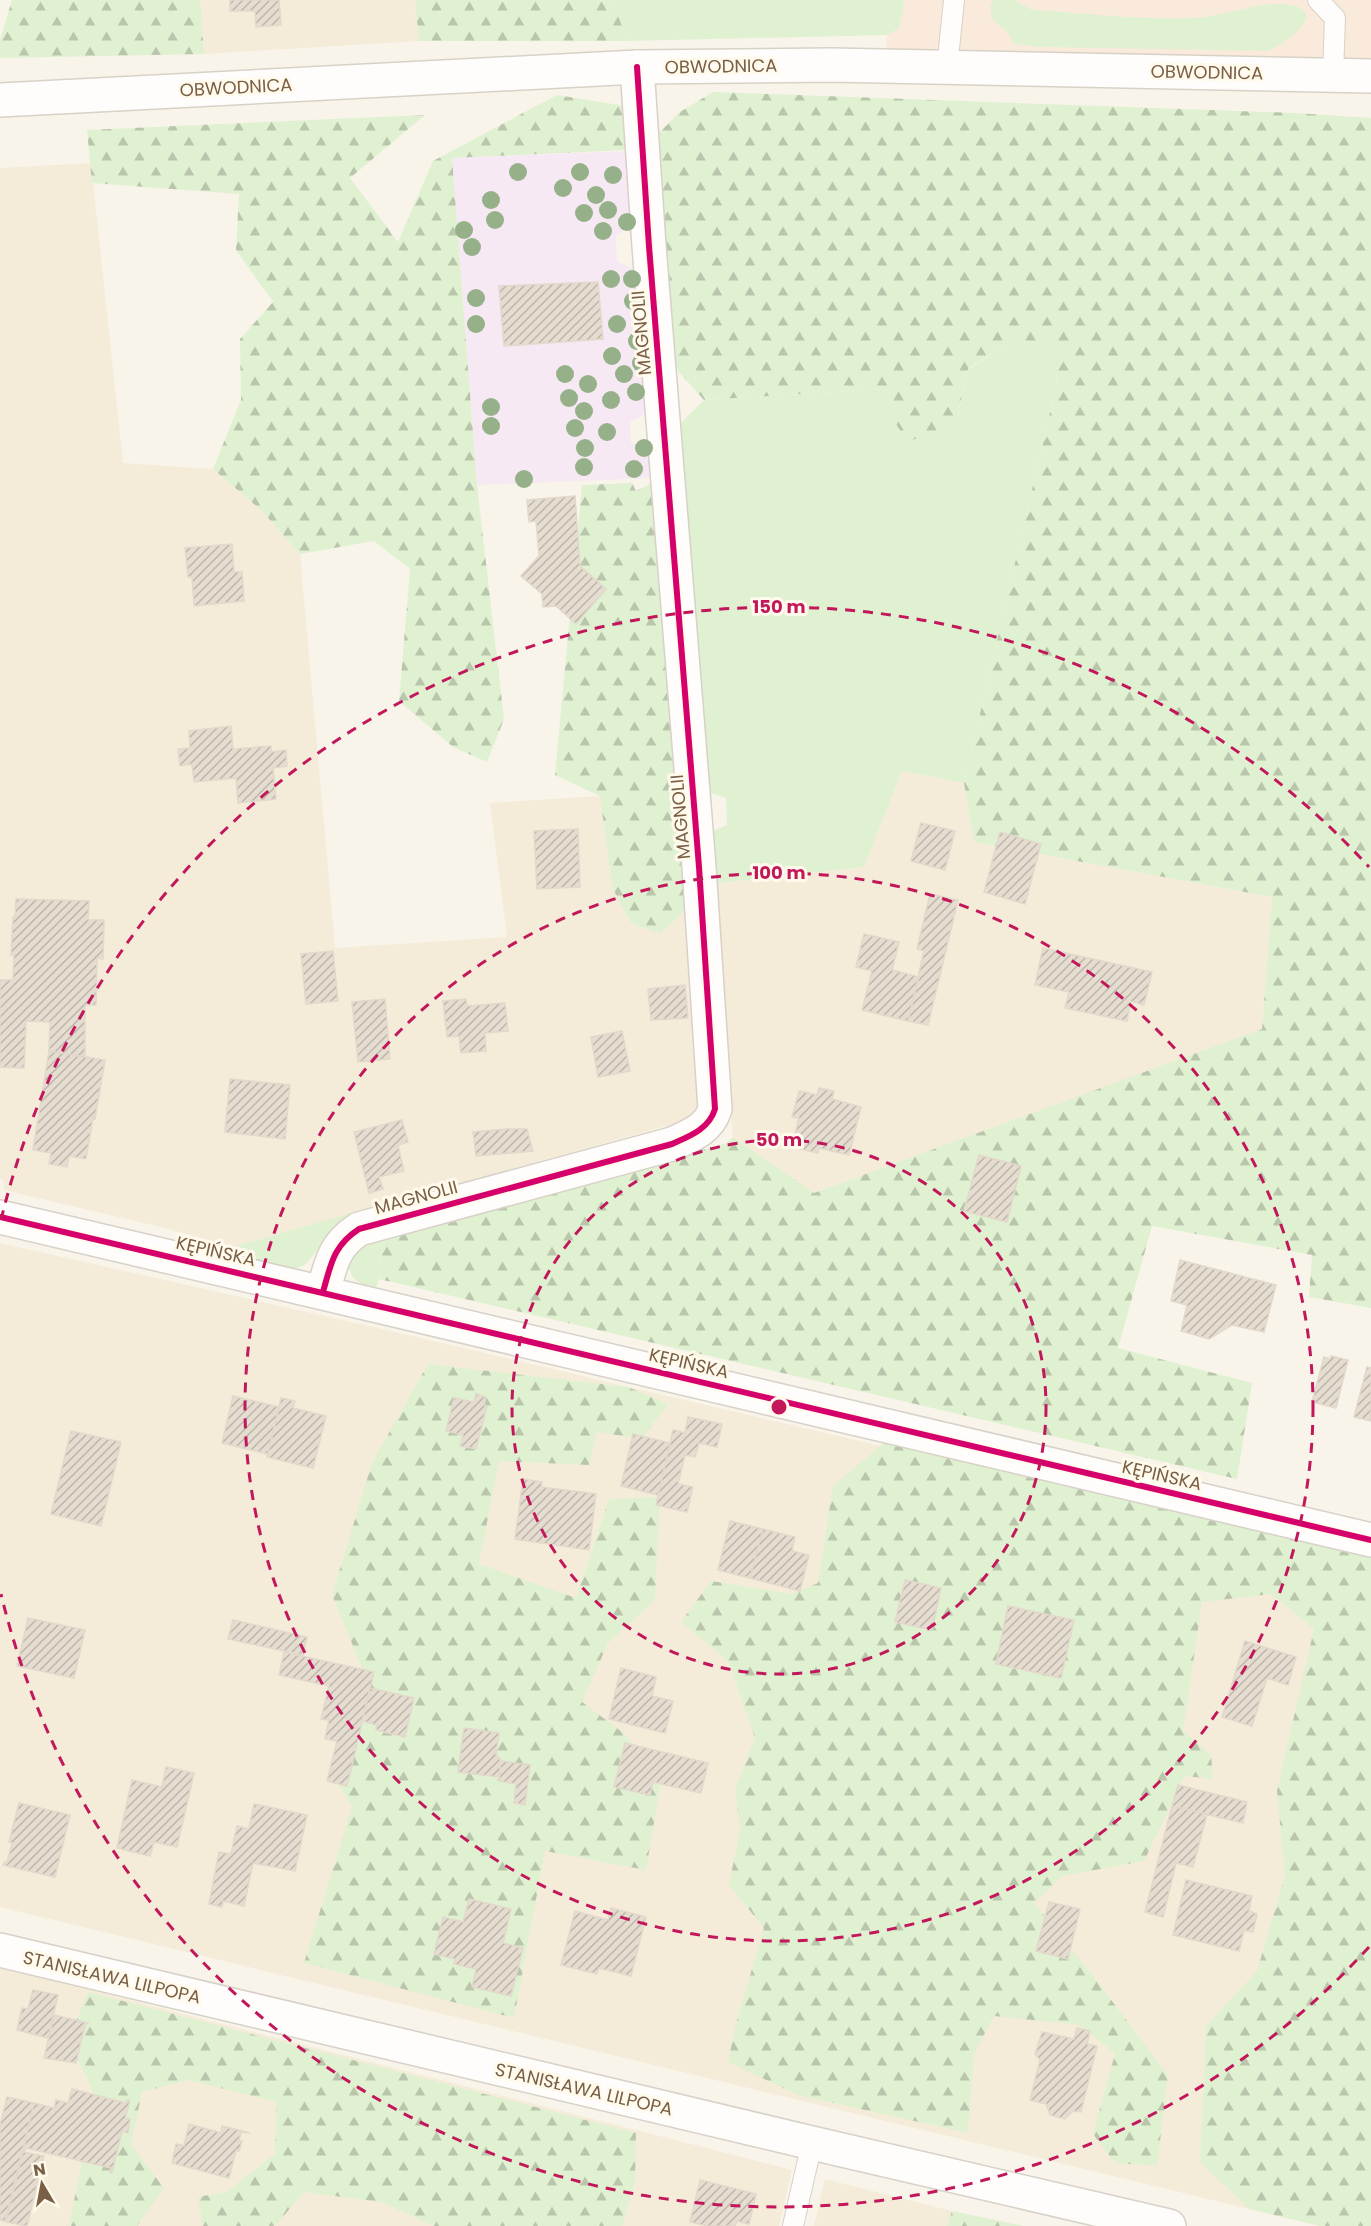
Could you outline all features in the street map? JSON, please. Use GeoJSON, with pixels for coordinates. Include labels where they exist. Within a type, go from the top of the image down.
{"type":"FeatureCollection","features":[{"type":"Feature","properties":{"kind":"street","name":"OBWODNICA"},"geometry":{"type":"LineString","coordinates":[[0,100],[637,67],[832,65],[1371,76]]}},
{"type":"Feature","properties":{"kind":"street","name":"MAGNOLII"},"geometry":{"type":"LineString","coordinates":[[323,1292],[338,1247],[359,1229],[672,1144],[704,1127],[715,1109],[699,867],[649,246],[637,67]]}},
{"type":"Feature","properties":{"kind":"street","name":"KĘPIŃSKA"},"geometry":{"type":"LineString","coordinates":[[0,1216],[1371,1540]]}},
{"type":"Feature","properties":{"kind":"street","name":"STANISŁAWA LILPOPA"},"geometry":{"type":"LineString","coordinates":[[0,1950],[812,2144],[1169,2226]]}},
{"type":"Feature","properties":{"kind":"lane"},"geometry":{"type":"LineString","coordinates":[[947,68],[954,0]]}},
{"type":"Feature","properties":{"kind":"lane"},"geometry":{"type":"LineString","coordinates":[[1318,0],[1335,18],[1333,75]]}},
{"type":"Feature","properties":{"kind":"lane"},"geometry":{"type":"LineString","coordinates":[[793,2226],[812,2144]]}},
{"type":"Feature","properties":{"kind":"shaded area"},"geometry":{"type":"Polygon","coordinates":[[[200,0],[415,0],[419,41],[204,54],[200,0]]]}},
{"type":"Feature","properties":{"kind":"shaded area"},"geometry":{"type":"Polygon","coordinates":[[[903,0],[1371,0],[1371,76],[884,67],[887,35],[898,28],[904,7],[903,0]]]}},
{"type":"Feature","properties":{"kind":"shaded area"},"geometry":{"type":"Polygon","coordinates":[[[628,151],[633,224],[616,236],[617,261],[636,270],[648,413],[630,422],[631,443],[650,445],[652,478],[477,485],[452,158],[628,151]]]}},
{"type":"Feature","properties":{"kind":"shaded area"},"geometry":{"type":"Polygon","coordinates":[[[91,163],[123,463],[213,469],[261,510],[300,554],[335,948],[507,937],[490,803],[600,796],[612,887],[689,907],[703,1097],[687,1120],[233,1247],[169,1229],[4,1190],[3,1179],[0,1179],[0,168],[91,163]]]}},
{"type":"Feature","properties":{"kind":"shaded area"},"geometry":{"type":"Polygon","coordinates":[[[902,771],[964,783],[974,842],[1272,897],[1262,1030],[814,1193],[733,1137],[711,884],[864,867],[902,771]]]}},
{"type":"Feature","properties":{"kind":"shaded area"},"geometry":{"type":"Polygon","coordinates":[[[0,1243],[369,1326],[1371,1561],[1371,2226],[1320,2226],[0,1907],[0,1243]]]}},
{"type":"Feature","properties":{"kind":"shaded area"},"geometry":{"type":"Polygon","coordinates":[[[0,1967],[792,2170],[779,2226],[0,2226],[0,1967]]]}},
{"type":"Feature","properties":{"kind":"shaded area"},"geometry":{"type":"Polygon","coordinates":[[[825,2179],[952,2211],[1024,2226],[814,2226],[825,2179]]]}},
{"type":"Feature","properties":{"kind":"green space"},"geometry":{"type":"Polygon","coordinates":[[[12,0],[200,0],[204,54],[0,58],[0,40],[12,0]]]}},
{"type":"Feature","properties":{"kind":"green space"},"geometry":{"type":"Polygon","coordinates":[[[415,0],[613,0],[627,41],[419,41],[415,0]]]}},
{"type":"Feature","properties":{"kind":"green space"},"geometry":{"type":"Polygon","coordinates":[[[613,0],[903,0],[904,7],[898,29],[887,35],[627,41],[613,0]]]}},
{"type":"Feature","properties":{"kind":"green space"},"geometry":{"type":"Polygon","coordinates":[[[993,0],[1014,0],[1032,10],[1132,17],[1204,17],[1280,4],[1302,9],[1306,15],[1305,22],[1300,29],[1283,43],[1268,51],[1041,47],[1014,44],[1008,33],[991,17],[990,8],[993,0]]]}},
{"type":"Feature","properties":{"kind":"green space"},"geometry":{"type":"Polygon","coordinates":[[[713,92],[1295,113],[1371,118],[1371,1308],[1309,1297],[1312,1255],[1152,1226],[1118,1348],[1252,1383],[1237,1479],[379,1279],[382,1238],[727,1143],[733,1137],[814,1193],[1262,1029],[1272,897],[974,842],[964,783],[1057,382],[1052,339],[1004,345],[968,369],[956,422],[908,442],[883,405],[882,389],[704,400],[679,372],[669,349],[655,137],[680,112],[713,92]]]}},
{"type":"Feature","properties":{"kind":"green space"},"geometry":{"type":"Polygon","coordinates":[[[557,95],[625,106],[627,150],[452,158],[477,485],[504,719],[487,762],[453,747],[399,701],[410,569],[374,541],[300,554],[261,510],[213,469],[241,400],[240,339],[273,302],[236,250],[239,194],[92,183],[87,130],[425,115],[350,178],[398,242],[433,161],[557,95]]]}},
{"type":"Feature","properties":{"kind":"green space"},"geometry":{"type":"Polygon","coordinates":[[[1052,338],[1057,382],[964,783],[902,771],[864,867],[711,884],[708,833],[727,825],[726,798],[704,791],[676,428],[704,400],[882,389],[956,422],[968,370],[1004,345],[1052,338]]]}},
{"type":"Feature","properties":{"kind":"green space"},"geometry":{"type":"Polygon","coordinates":[[[654,482],[689,907],[660,934],[631,923],[612,887],[600,796],[555,775],[582,485],[632,483],[636,491],[654,482]]]}},
{"type":"Feature","properties":{"kind":"green space"},"geometry":{"type":"Polygon","coordinates":[[[406,1197],[404,1206],[335,1230],[308,1262],[292,1269],[201,1249],[209,1241],[233,1247],[406,1197]]]}},
{"type":"Feature","properties":{"kind":"green space"},"geometry":{"type":"Polygon","coordinates":[[[382,1238],[379,1279],[375,1290],[361,1284],[352,1276],[348,1265],[349,1257],[351,1249],[382,1238]]]}},
{"type":"Feature","properties":{"kind":"green space"},"geometry":{"type":"Polygon","coordinates":[[[428,1364],[628,1387],[668,1404],[642,1439],[597,1432],[589,1465],[499,1461],[479,1564],[576,1598],[609,1499],[660,1497],[655,1600],[608,1643],[582,1702],[626,1735],[661,1781],[646,1870],[545,1851],[514,2018],[304,1963],[352,1807],[335,1779],[362,1668],[332,1595],[372,1463],[428,1364]]]}},
{"type":"Feature","properties":{"kind":"green space"},"geometry":{"type":"Polygon","coordinates":[[[885,1442],[1371,1558],[1371,2226],[1320,2226],[1249,2209],[1200,2162],[1206,2026],[1257,1971],[1285,1876],[1277,1791],[1314,1629],[1271,1594],[1202,1602],[1183,1731],[1211,1755],[1213,1779],[1185,1776],[1144,1861],[1062,1876],[1034,1903],[1087,1968],[1168,2075],[1157,2166],[1115,2163],[1093,2134],[1115,2054],[1080,2025],[994,2016],[974,2054],[968,2133],[798,2095],[728,2062],[737,2020],[764,1928],[729,1885],[740,1829],[735,1789],[755,1738],[729,1662],[681,1622],[711,1581],[792,1594],[818,1583],[833,1486],[885,1442]]]}},
{"type":"Feature","properties":{"kind":"green space"},"geometry":{"type":"Polygon","coordinates":[[[88,1992],[636,2133],[635,2182],[622,2226],[433,2226],[381,2202],[304,2192],[275,2226],[203,2226],[198,2197],[226,2192],[275,2154],[276,2102],[188,2080],[142,2092],[131,2145],[164,2188],[137,2226],[69,2226],[95,2095],[68,2041],[88,1992]]]}},
{"type":"Feature","properties":{"kind":"green space"},"geometry":{"type":"Polygon","coordinates":[[[952,2211],[1023,2226],[947,2226],[952,2211]]]}},
{"type":"Feature","properties":{"kind":"building"},"geometry":{"type":"Polygon","coordinates":[[[230,0],[279,0],[281,25],[256,27],[255,11],[230,11],[230,0]]]}},
{"type":"Feature","properties":{"kind":"building"},"geometry":{"type":"Polygon","coordinates":[[[598,282],[603,339],[504,346],[499,286],[598,282]]]}},
{"type":"Feature","properties":{"kind":"building"},"geometry":{"type":"Polygon","coordinates":[[[575,496],[580,566],[606,589],[576,624],[556,606],[543,607],[542,594],[521,576],[539,556],[536,521],[529,522],[527,500],[575,496]]]}},
{"type":"Feature","properties":{"kind":"building"},"geometry":{"type":"Polygon","coordinates":[[[232,544],[234,572],[242,572],[244,601],[194,606],[192,577],[188,577],[185,548],[232,544]]]}},
{"type":"Feature","properties":{"kind":"building"},"geometry":{"type":"Polygon","coordinates":[[[231,726],[233,749],[271,746],[271,752],[286,750],[287,766],[273,768],[276,799],[238,803],[236,778],[194,782],[192,764],[180,766],[178,749],[190,748],[189,731],[231,726]]]}},
{"type":"Feature","properties":{"kind":"building"},"geometry":{"type":"Polygon","coordinates":[[[921,823],[955,831],[945,870],[911,861],[921,823]]]}},
{"type":"Feature","properties":{"kind":"building"},"geometry":{"type":"Polygon","coordinates":[[[578,829],[580,887],[537,889],[534,831],[578,829]]]}},
{"type":"Feature","properties":{"kind":"building"},"geometry":{"type":"Polygon","coordinates":[[[1000,832],[1041,844],[1025,904],[984,892],[1000,832]]]}},
{"type":"Feature","properties":{"kind":"building"},"geometry":{"type":"Polygon","coordinates":[[[930,894],[958,900],[928,1025],[908,1021],[924,951],[917,949],[930,894]]]}},
{"type":"Feature","properties":{"kind":"building"},"geometry":{"type":"Polygon","coordinates":[[[16,899],[89,901],[88,920],[104,920],[103,959],[97,958],[96,1005],[85,1005],[85,1057],[49,1051],[50,1022],[26,1021],[24,1068],[0,1067],[0,980],[13,980],[14,955],[11,955],[16,899]]]}},
{"type":"Feature","properties":{"kind":"building"},"geometry":{"type":"Polygon","coordinates":[[[864,934],[899,942],[892,970],[919,977],[908,1021],[862,1010],[872,971],[856,967],[864,934]]]}},
{"type":"Feature","properties":{"kind":"building"},"geometry":{"type":"Polygon","coordinates":[[[1043,948],[1152,972],[1144,1005],[1131,1001],[1127,1021],[1065,1008],[1069,992],[1035,985],[1043,948]]]}},
{"type":"Feature","properties":{"kind":"building"},"geometry":{"type":"Polygon","coordinates":[[[333,951],[338,1001],[306,1004],[301,954],[333,951]]]}},
{"type":"Feature","properties":{"kind":"building"},"geometry":{"type":"Polygon","coordinates":[[[685,985],[688,1018],[651,1020],[648,989],[685,985]]]}},
{"type":"Feature","properties":{"kind":"building"},"geometry":{"type":"Polygon","coordinates":[[[385,999],[390,1059],[358,1062],[352,1002],[385,999]]]}},
{"type":"Feature","properties":{"kind":"building"},"geometry":{"type":"Polygon","coordinates":[[[466,999],[467,1006],[505,1003],[508,1031],[485,1033],[486,1051],[461,1053],[459,1036],[447,1037],[443,1001],[466,999]]]}},
{"type":"Feature","properties":{"kind":"building"},"geometry":{"type":"Polygon","coordinates":[[[622,1031],[630,1071],[598,1077],[591,1037],[622,1031]]]}},
{"type":"Feature","properties":{"kind":"building"},"geometry":{"type":"Polygon","coordinates":[[[49,1051],[105,1060],[86,1159],[69,1156],[67,1167],[49,1164],[51,1153],[33,1150],[49,1051]]]}},
{"type":"Feature","properties":{"kind":"building"},"geometry":{"type":"Polygon","coordinates":[[[230,1079],[290,1085],[285,1139],[225,1132],[230,1079]]]}},
{"type":"Feature","properties":{"kind":"building"},"geometry":{"type":"Polygon","coordinates":[[[819,1088],[834,1091],[832,1099],[861,1107],[849,1155],[819,1148],[818,1153],[792,1147],[799,1118],[792,1117],[799,1091],[817,1095],[819,1088]]]}},
{"type":"Feature","properties":{"kind":"building"},"geometry":{"type":"Polygon","coordinates":[[[402,1120],[408,1142],[398,1145],[404,1171],[379,1177],[383,1189],[369,1193],[354,1132],[402,1120]]]}},
{"type":"Feature","properties":{"kind":"building"},"geometry":{"type":"Polygon","coordinates":[[[527,1129],[533,1151],[476,1156],[473,1132],[527,1129]]]}},
{"type":"Feature","properties":{"kind":"building"},"geometry":{"type":"Polygon","coordinates":[[[979,1155],[1021,1166],[1007,1222],[964,1211],[979,1155]]]}},
{"type":"Feature","properties":{"kind":"building"},"geometry":{"type":"Polygon","coordinates":[[[1180,1260],[1276,1285],[1264,1332],[1232,1325],[1209,1339],[1181,1331],[1187,1305],[1171,1301],[1180,1260]]]}},
{"type":"Feature","properties":{"kind":"building"},"geometry":{"type":"Polygon","coordinates":[[[1331,1356],[1348,1360],[1336,1408],[1312,1402],[1324,1357],[1330,1359],[1331,1356]]]}},
{"type":"Feature","properties":{"kind":"building"},"geometry":{"type":"Polygon","coordinates":[[[1367,1367],[1371,1368],[1371,1421],[1354,1417],[1367,1367]]]}},
{"type":"Feature","properties":{"kind":"building"},"geometry":{"type":"Polygon","coordinates":[[[476,1394],[486,1397],[484,1405],[487,1406],[476,1449],[460,1446],[463,1435],[446,1431],[454,1398],[474,1402],[476,1394]]]}},
{"type":"Feature","properties":{"kind":"building"},"geometry":{"type":"Polygon","coordinates":[[[233,1396],[279,1407],[268,1454],[222,1443],[233,1396]]]}},
{"type":"Feature","properties":{"kind":"building"},"geometry":{"type":"Polygon","coordinates":[[[281,1398],[295,1401],[293,1408],[326,1416],[313,1468],[267,1457],[281,1398]]]}},
{"type":"Feature","properties":{"kind":"building"},"geometry":{"type":"Polygon","coordinates":[[[688,1417],[722,1424],[717,1447],[699,1443],[695,1457],[685,1455],[678,1484],[693,1487],[687,1512],[656,1505],[673,1430],[685,1433],[688,1417]]]}},
{"type":"Feature","properties":{"kind":"building"},"geometry":{"type":"Polygon","coordinates":[[[71,1431],[121,1442],[101,1526],[51,1514],[71,1431]]]}},
{"type":"Feature","properties":{"kind":"building"},"geometry":{"type":"Polygon","coordinates":[[[633,1434],[670,1443],[658,1495],[621,1486],[633,1434]]]}},
{"type":"Feature","properties":{"kind":"building"},"geometry":{"type":"Polygon","coordinates":[[[523,1479],[542,1482],[541,1487],[596,1494],[589,1550],[515,1539],[523,1479]]]}},
{"type":"Feature","properties":{"kind":"building"},"geometry":{"type":"Polygon","coordinates":[[[730,1521],[763,1529],[750,1578],[718,1570],[730,1521]]]}},
{"type":"Feature","properties":{"kind":"building"},"geometry":{"type":"Polygon","coordinates":[[[763,1529],[795,1537],[792,1551],[809,1555],[800,1591],[750,1578],[763,1529]]]}},
{"type":"Feature","properties":{"kind":"building"},"geometry":{"type":"Polygon","coordinates":[[[905,1580],[941,1588],[932,1630],[895,1622],[905,1580]]]}},
{"type":"Feature","properties":{"kind":"building"},"geometry":{"type":"Polygon","coordinates":[[[1008,1606],[1074,1620],[1061,1678],[996,1664],[1008,1606]]]}},
{"type":"Feature","properties":{"kind":"building"},"geometry":{"type":"Polygon","coordinates":[[[28,1618],[85,1630],[74,1678],[17,1666],[28,1618]]]}},
{"type":"Feature","properties":{"kind":"building"},"geometry":{"type":"Polygon","coordinates":[[[233,1620],[307,1637],[303,1655],[228,1639],[233,1620]]]}},
{"type":"Feature","properties":{"kind":"building"},"geometry":{"type":"Polygon","coordinates":[[[1245,1641],[1296,1657],[1288,1685],[1267,1678],[1252,1726],[1222,1717],[1245,1641]]]}},
{"type":"Feature","properties":{"kind":"building"},"geometry":{"type":"Polygon","coordinates":[[[284,1652],[374,1672],[347,1786],[327,1781],[337,1741],[325,1739],[329,1720],[321,1719],[329,1686],[279,1675],[284,1652]]]}},
{"type":"Feature","properties":{"kind":"building"},"geometry":{"type":"Polygon","coordinates":[[[621,1668],[656,1677],[652,1696],[673,1701],[665,1733],[609,1719],[621,1668]]]}},
{"type":"Feature","properties":{"kind":"building"},"geometry":{"type":"Polygon","coordinates":[[[370,1688],[414,1698],[405,1737],[376,1730],[377,1725],[362,1721],[370,1688]]]}},
{"type":"Feature","properties":{"kind":"building"},"geometry":{"type":"Polygon","coordinates":[[[464,1728],[499,1733],[496,1754],[501,1761],[499,1777],[458,1772],[464,1728]]]}},
{"type":"Feature","properties":{"kind":"building"},"geometry":{"type":"Polygon","coordinates":[[[625,1743],[708,1763],[701,1793],[653,1782],[650,1795],[614,1787],[625,1743]]]}},
{"type":"Feature","properties":{"kind":"building"},"geometry":{"type":"Polygon","coordinates":[[[501,1761],[530,1765],[525,1805],[514,1803],[516,1784],[499,1781],[501,1761]]]}},
{"type":"Feature","properties":{"kind":"building"},"geometry":{"type":"Polygon","coordinates":[[[166,1767],[194,1773],[177,1847],[154,1842],[150,1856],[117,1848],[132,1780],[162,1787],[166,1767]]]}},
{"type":"Feature","properties":{"kind":"building"},"geometry":{"type":"Polygon","coordinates":[[[1178,1785],[1247,1802],[1243,1823],[1172,1806],[1178,1785]]]}},
{"type":"Feature","properties":{"kind":"building"},"geometry":{"type":"Polygon","coordinates":[[[19,1803],[70,1815],[55,1877],[3,1865],[7,1863],[12,1843],[9,1842],[19,1803]]]}},
{"type":"Feature","properties":{"kind":"building"},"geometry":{"type":"Polygon","coordinates":[[[254,1804],[307,1815],[295,1871],[253,1863],[244,1906],[223,1901],[222,1907],[209,1904],[219,1852],[231,1854],[237,1826],[249,1829],[254,1804]]]}},
{"type":"Feature","properties":{"kind":"building"},"geometry":{"type":"Polygon","coordinates":[[[1172,1806],[1207,1814],[1193,1867],[1176,1863],[1163,1917],[1145,1912],[1172,1806]]]}},
{"type":"Feature","properties":{"kind":"building"},"geometry":{"type":"Polygon","coordinates":[[[1186,1880],[1252,1896],[1249,1911],[1257,1914],[1253,1932],[1244,1930],[1239,1951],[1173,1935],[1186,1880]]]}},
{"type":"Feature","properties":{"kind":"building"},"geometry":{"type":"Polygon","coordinates":[[[469,1899],[511,1909],[503,1943],[523,1948],[511,1996],[472,1987],[476,1969],[454,1964],[455,1959],[434,1954],[443,1917],[463,1922],[469,1899]]]}},
{"type":"Feature","properties":{"kind":"building"},"geometry":{"type":"Polygon","coordinates":[[[1049,1902],[1080,1909],[1068,1959],[1036,1951],[1049,1902]]]}},
{"type":"Feature","properties":{"kind":"building"},"geometry":{"type":"Polygon","coordinates":[[[611,1908],[646,1917],[631,1976],[599,1968],[597,1974],[561,1965],[575,1911],[608,1920],[611,1908]]]}},
{"type":"Feature","properties":{"kind":"building"},"geometry":{"type":"Polygon","coordinates":[[[33,1990],[58,1995],[48,2038],[17,2030],[22,2008],[28,2009],[33,1990]]]}},
{"type":"Feature","properties":{"kind":"building"},"geometry":{"type":"Polygon","coordinates":[[[54,2015],[88,2023],[85,2025],[76,2063],[44,2058],[54,2015]]]}},
{"type":"Feature","properties":{"kind":"building"},"geometry":{"type":"Polygon","coordinates":[[[1077,2028],[1090,2031],[1087,2044],[1097,2046],[1081,2112],[1073,2111],[1065,2119],[1050,2115],[1046,2104],[1030,2100],[1040,2060],[1035,2054],[1042,2032],[1074,2039],[1077,2028]]]}},
{"type":"Feature","properties":{"kind":"building"},"geometry":{"type":"Polygon","coordinates":[[[72,2089],[126,2103],[130,2100],[125,2119],[130,2119],[128,2133],[122,2131],[112,2173],[111,2168],[26,2148],[23,2152],[34,2103],[54,2108],[56,2100],[68,2103],[72,2089]]]}},
{"type":"Feature","properties":{"kind":"building"},"geometry":{"type":"Polygon","coordinates":[[[7,2097],[34,2103],[5,2221],[0,2220],[0,2126],[7,2097]]]}},
{"type":"Feature","properties":{"kind":"building"},"geometry":{"type":"Polygon","coordinates":[[[189,2124],[221,2133],[222,2126],[250,2133],[241,2132],[239,2141],[242,2141],[239,2151],[236,2150],[229,2178],[172,2163],[176,2144],[184,2146],[189,2124]]]}},
{"type":"Feature","properties":{"kind":"building"},"geometry":{"type":"Polygon","coordinates":[[[23,2152],[44,2156],[27,2226],[6,2222],[23,2152]]]}},
{"type":"Feature","properties":{"kind":"building"},"geometry":{"type":"Polygon","coordinates":[[[700,2180],[756,2194],[749,2224],[737,2221],[735,2226],[708,2226],[690,2222],[700,2180]]]}},
{"type":"Feature","properties":{"kind":"cycle path"},"geometry":{"type":"LineString","coordinates":[[323,1292],[334,1256],[350,1235],[359,1229],[672,1144],[704,1127],[715,1109],[699,867],[649,246],[637,67]]}},
{"type":"Feature","properties":{"kind":"cycle path"},"geometry":{"type":"LineString","coordinates":[[0,1217],[1371,1540]]}}]}
